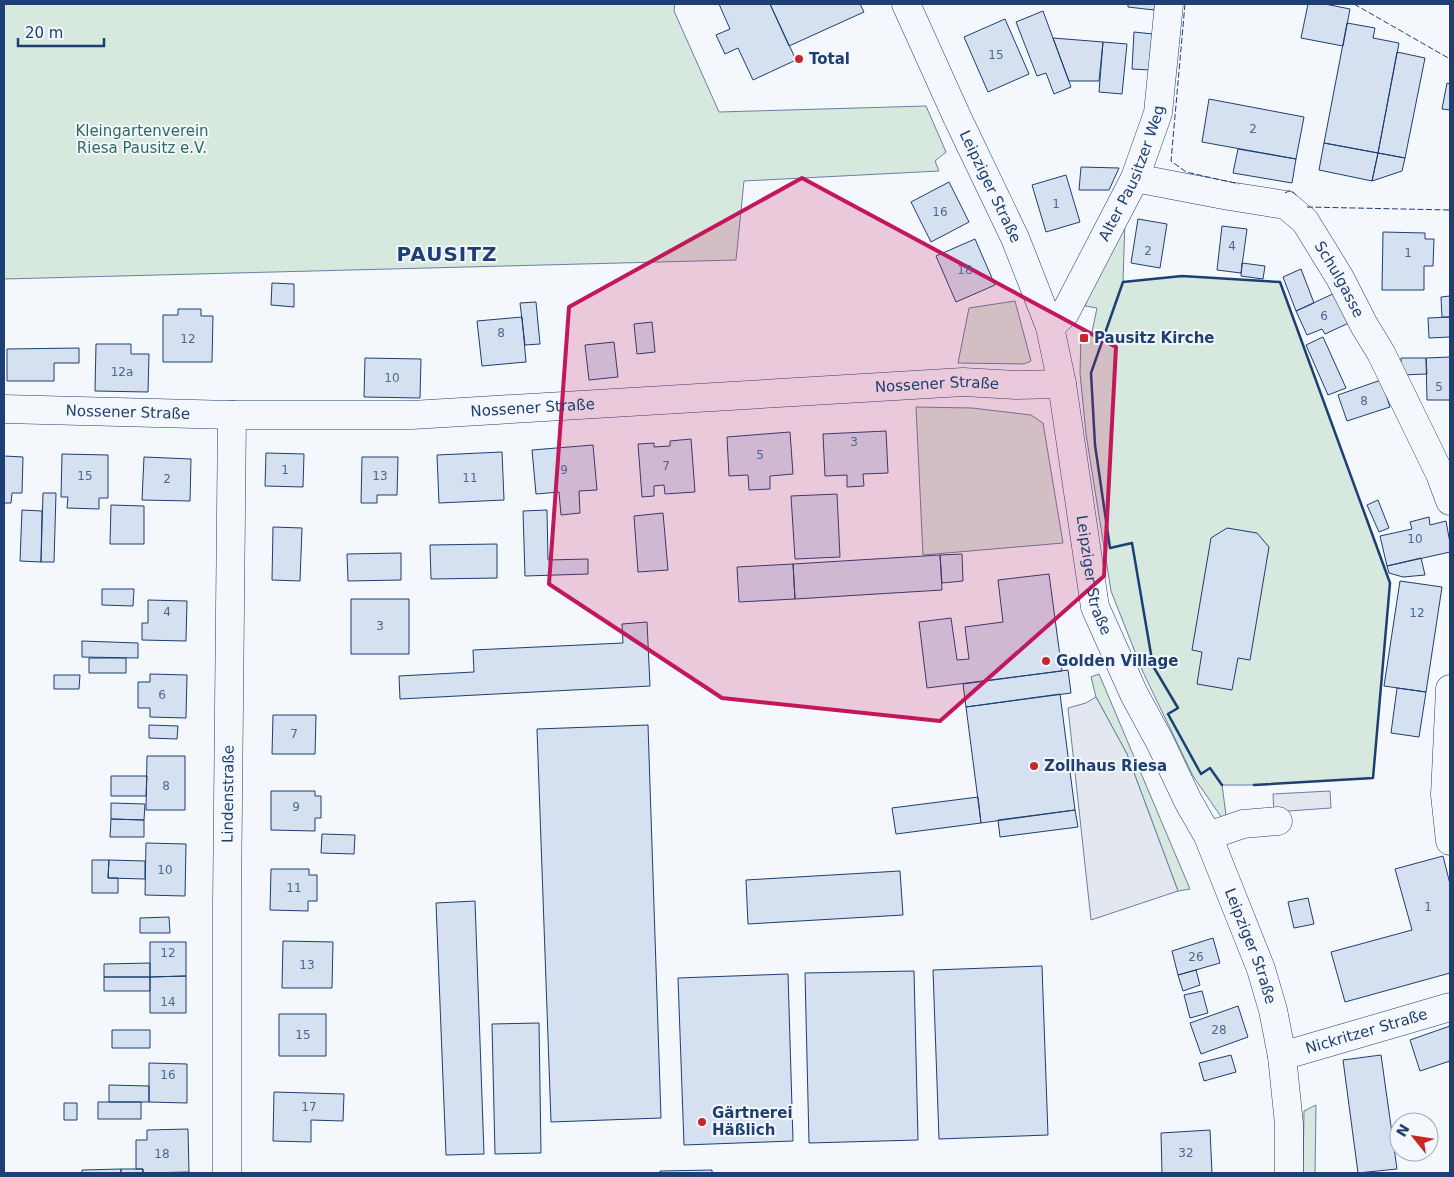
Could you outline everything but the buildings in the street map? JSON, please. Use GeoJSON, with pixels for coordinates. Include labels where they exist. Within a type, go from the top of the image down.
{"type":"FeatureCollection","features":[{"type":"Feature","properties":{"kind":"street","name":"Leipziger Straße"},"geometry":{"type":"LineString","coordinates":[[906,4],[1015,238],[1050,327],[1062,384],[1095,607],[1134,694],[1208,836],[1261,969],[1273,1010],[1282,1056],[1289,1124],[1289,1173]]}},
{"type":"Feature","properties":{"kind":"street","name":"Alter Pausitzer Weg"},"geometry":{"type":"LineString","coordinates":[[1050,327],[1065,313],[1135,178],[1158,114],[1170,4]]}},
{"type":"Feature","properties":{"kind":"street","name":"Schulgasse"},"geometry":{"type":"LineString","coordinates":[[1135,178],[1286,205],[1305,221],[1340,278],[1381,353],[1440,474],[1450,501]]}},
{"type":"Feature","properties":{"kind":"street","name":"Nossener Straße"},"geometry":{"type":"LineString","coordinates":[[4,409],[232,415],[412,415],[916,384],[963,382],[1016,385],[1062,384]]}},
{"type":"Feature","properties":{"kind":"street","name":"Lindenstraße"},"geometry":{"type":"LineString","coordinates":[[227,1173],[226,901],[232,415]]}},
{"type":"Feature","properties":{"kind":"street"},"geometry":{"type":"LineString","coordinates":[[1450,689],[1445,795],[1450,841]]}},
{"type":"Feature","properties":{"kind":"street"},"geometry":{"type":"LineString","coordinates":[[1208,836],[1243,824],[1278,821]]}},
{"type":"Feature","properties":{"kind":"street","name":"Nickritzer Straße"},"geometry":{"type":"LineString","coordinates":[[1282,1056],[1450,1007]]}},
{"type":"Feature","properties":{"kind":"highlighted area"},"geometry":{"type":"Polygon","coordinates":[[[802,178],[1116,347],[1104,576],[940,721],[722,698],[549,584],[569,307],[802,178]]]}},
{"type":"Feature","properties":{"kind":"green space","name":"Kleingartenverein Riesa Pausitz e.V."},"geometry":{"type":"Polygon","coordinates":[[[4,4],[675,4],[674,11],[719,112],[926,106],[946,152],[935,161],[939,171],[744,181],[736,260],[4,279],[4,4]]]}},
{"type":"Feature","properties":{"kind":"green space"},"geometry":{"type":"Polygon","coordinates":[[[1125,219],[1123,282],[1182,276],[1280,282],[1390,583],[1373,778],[1222,785],[1226,815],[1222,818],[1193,776],[1143,672],[1111,591],[1086,434],[1080,373],[1081,332],[1092,332],[1097,308],[1085,306],[1097,273],[1125,219]]]}},
{"type":"Feature","properties":{"kind":"green space"},"geometry":{"type":"Polygon","coordinates":[[[1015,301],[1031,361],[1024,364],[958,363],[969,308],[1015,301]]]}},
{"type":"Feature","properties":{"kind":"green space"},"geometry":{"type":"Polygon","coordinates":[[[916,407],[972,408],[1031,415],[1043,423],[1063,543],[923,555],[916,407]]]}},
{"type":"Feature","properties":{"kind":"green space"},"geometry":{"type":"Polygon","coordinates":[[[1099,674],[1190,889],[1178,891],[1127,754],[1096,697],[1091,677],[1099,674]]]}},
{"type":"Feature","properties":{"kind":"green space"},"geometry":{"type":"Polygon","coordinates":[[[1316,1105],[1315,1173],[1303,1173],[1304,1111],[1316,1105]]]}},
{"type":"Feature","properties":{"kind":"shaded area"},"geometry":{"type":"Polygon","coordinates":[[[1096,697],[1127,754],[1178,891],[1091,920],[1068,708],[1086,703],[1096,697]]]}},
{"type":"Feature","properties":{"kind":"shaded area"},"geometry":{"type":"Polygon","coordinates":[[[1330,791],[1331,808],[1274,812],[1273,794],[1330,791]]]}},
{"type":"Feature","properties":{"kind":"fence"},"geometry":{"type":"LineString","coordinates":[[1185,4],[1171,161],[1186,172],[1239,184]]}},
{"type":"Feature","properties":{"kind":"fence"},"geometry":{"type":"LineString","coordinates":[[1354,4],[1450,59]]}},
{"type":"Feature","properties":{"kind":"fence"},"geometry":{"type":"LineString","coordinates":[[1285,193],[1291,190],[1297,196]]}},
{"type":"Feature","properties":{"kind":"fence"},"geometry":{"type":"LineString","coordinates":[[1307,207],[1450,210]]}},
{"type":"Feature","properties":{"kind":"wall"},"geometry":{"type":"LineString","coordinates":[[1222,785],[1210,768],[1201,774],[1168,714],[1178,708],[1153,666],[1132,543],[1110,548],[1095,445],[1091,373],[1123,282],[1182,276],[1280,282],[1390,583],[1373,778],[1254,785]]}},
{"type":"Feature","properties":{"kind":"place","name":"Total"},"geometry":{"type":"Point","coordinates":[799,59]}},
{"type":"Feature","properties":{"kind":"place","name":"Pausitz Kirche"},"geometry":{"type":"Point","coordinates":[1084,338]}},
{"type":"Feature","properties":{"kind":"place","name":"Golden Village"},"geometry":{"type":"Point","coordinates":[1046,661]}},
{"type":"Feature","properties":{"kind":"place","name":"Zollhaus Riesa"},"geometry":{"type":"Point","coordinates":[1034,766]}},
{"type":"Feature","properties":{"kind":"place","name":"Gärtnerei Häßlich"},"geometry":{"type":"Point","coordinates":[702,1122]}},
{"type":"Feature","properties":{"kind":"district","name":"PAUSITZ"},"geometry":{"type":"Point","coordinates":[447,254]}}]}
